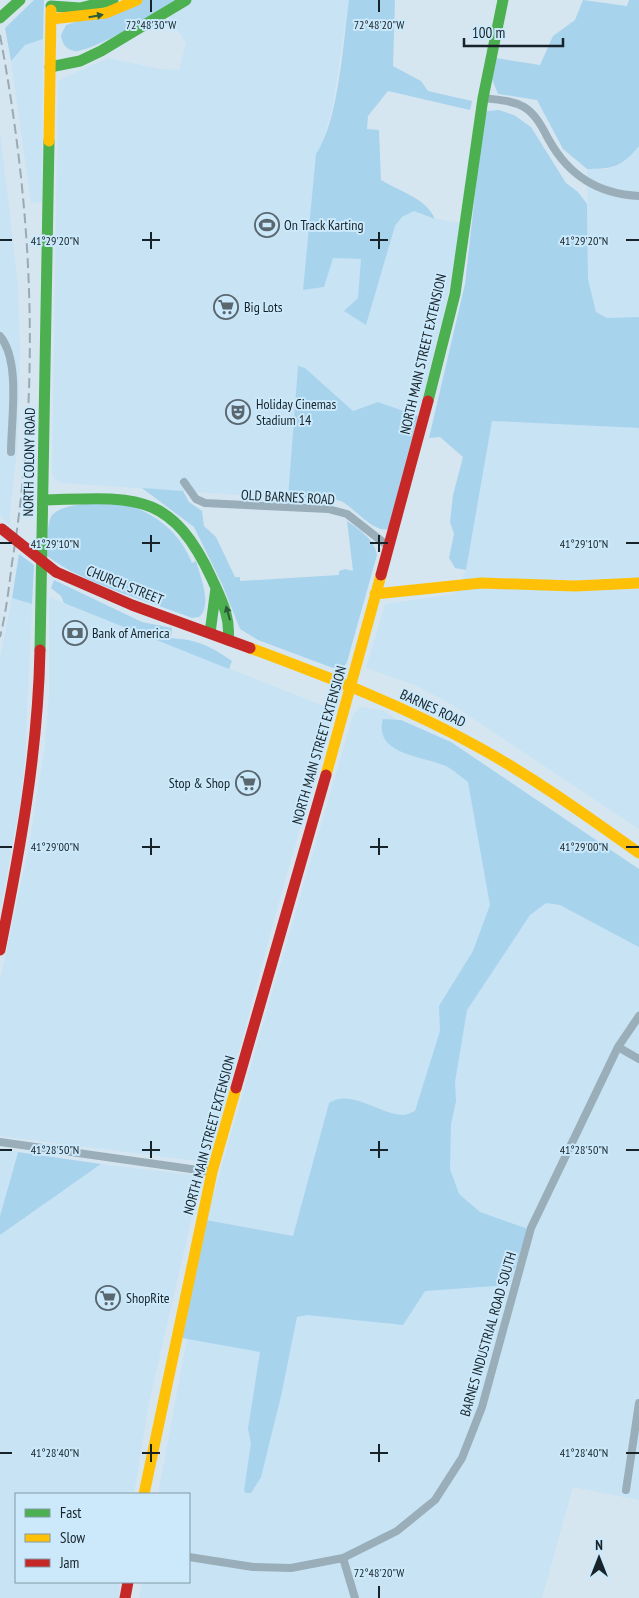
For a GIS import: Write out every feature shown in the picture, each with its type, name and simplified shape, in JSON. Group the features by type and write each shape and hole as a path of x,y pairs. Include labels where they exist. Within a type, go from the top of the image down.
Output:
{"main road":[{"path":"1,13 5,0"},
{"path":"1,13 20,0"},
{"path":"52,3 80,8 113,0"},
{"path":"51,19 94,17 120,9 137,0"},
{"path":"50,67 80,62 101,52 186,0"},
{"name":"NORTH MAIN STREET EXTENSION","path":"144,1493 212,1172 351,689 388,546 416,450 455,294 483,98 503,0"},
{"name":"NORTH COLONY ROAD","path":"0,950 35,761 39,708 52,3"},
{"path":"43,500 125,499 158,509 182,527 195,542 210,570 216,588 230,617 231,629 228,640"},
{"name":"CHURCH STREET","path":"1,528 56,572 91,589 194,628"},
{"path":"375,594 471,584 575,586 639,583"},
{"path":"210,633 216,588"},
{"name":"BARNES ROAD","path":"194,628 425,719 476,746 592,819 639,852"},
{"path":"125,1598 128,1583"}],"street":[{"path":"483,98 510,102 525,107 538,121 554,149 571,171 591,185 639,196"},
{"path":"0,336 7,346 11,358 11,452"},
{"name":"OLD BARNES ROAD","path":"184,482 196,499 205,503 328,509 347,514 388,546"},
{"name":"BARNES INDUSTRIAL ROAD SOUTH","path":"190,1557 253,1567 291,1568 343,1558 397,1531 435,1500 462,1458 482,1407 531,1228 618,1047 639,1016"},
{"path":"618,1047 639,1059"},
{"path":"0,1142 212,1172"},
{"path":"626,1490 635,1466 639,1403"},
{"path":"343,1558 355,1598"}],"shaded area":[{"path":"34,0 44,0 43,39 25,45 11,61 5,28"},
{"path":"142,0 178,0 94,46 74,51 68,49 63,43 61,35 66,25"},
{"path":"193,0 349,0 333,105 322,145 316,155 303,290 324,287 332,258 361,259 358,298 366,325 395,226 402,217 414,211 435,219 461,223 446,305 418,416 378,402 353,411 305,368 298,366 288,498 62,483 54,479 52,473 58,82 108,58 161,69 179,70 186,43 169,17"},
{"path":"349,0 395,0 393,66 421,81 428,91 472,101 470,110 388,91 368,116 367,129 379,130 381,180 419,200 435,219 414,211 402,217 395,226 366,325 344,311 358,298 361,259 333,258 324,287 303,290 316,154 324,139 335,101"},
{"path":"583,0 627,6 629,0 639,0 639,146 622,163 604,168 587,169 563,149 537,100 498,94 492,79 496,58 540,65 553,36 575,20"},
{"path":"43,39 42,202 31,203 11,61 25,45"},
{"path":"499,110 514,115 531,127 566,183 578,192 587,204 588,279 596,312 607,318 639,317 639,428 492,421 466,570 455,568 449,558 454,534 450,522 453,495 463,457 440,437 429,438 465,284 483,123 487,111"},
{"path":"0,131 18,285 20,347 18,439 9,525 0,515"},
{"path":"639,146 639,317 607,318 596,312 588,279 587,169 609,169 626,161"},
{"path":"298,366 305,368 353,411 378,402 418,416 388,529 377,528 338,500 288,498"},
{"path":"492,421 639,428 639,829 451,704 415,685 366,668 385,604 454,594 466,570"},
{"path":"142,488 183,491 189,502 202,511 204,526 216,537 235,577 240,577 240,581 339,575 339,571 345,569 353,571 347,521 361,531 373,544 377,555 344,667 333,668 258,640 240,629 222,584 194,527"},
{"path":"120,502 154,517 180,541 192,563 196,561 205,598 203,612 199,617 192,618 117,591 79,575 47,556 48,526 51,517 56,512 63,508 82,504"},
{"path":"19,554 34,565 32,604 12,598"},
{"path":"54,580 142,622 172,628 171,638 197,642 217,651 232,661 229,669 64,603 61,596 51,588"},
{"path":"49,597 334,710 279,902 212,1151 205,1162 0,1136 0,980 28,851 45,744 49,693"},
{"path":"12,598 32,604 25,758 21,798 0,910 0,658"},
{"path":"360,707 382,710 563,824 639,876 639,1500 573,1487 542,1598 139,1598 142,1583 190,1583 190,1493 158,1493 196,1290 394,1325 433,1130 329,1103 293,1236 206,1220 353,715"},
{"path":"383,719 401,720 451,742 639,869 639,947 560,905 546,903 530,915 467,1010 455,1082 456,1101 451,1124 450,1169 459,1194 480,1212 528,1229 509,1285 425,1291 403,1325 307,1315 297,1317 281,1396 261,1477 251,1493 246,1493 244,1491 251,1443 248,1429 260,1352 182,1338 206,1220 293,1236 329,1103 338,1099 347,1099 366,1103 395,1114 405,1115 415,1111 440,1031 439,1006 473,951 490,905 468,782 446,766 413,756 392,747 385,740 382,731"},
{"path":"0,1148 20,1152 16,1155 0,1216"},
{"path":"18,1152 101,1164 0,1235 0,1216"},
{"path":"101,1164 191,1175 198,1181 199,1186 149,1403 134,1493 15,1493 15,1583 120,1583 119,1598 0,1598 0,1235"}],"railway":[{"path":"0,35 20,167 26,233 30,364 21,496 0,637"}],"traffic: fast":[{"path":"0,18 20,0"},
{"path":"51,6 80,8 113,0"},
{"path":"50,67 80,61 101,51 186,0"},
{"path":"428,401 455,294 483,98 503,0"},
{"path":"40,650 49,141"},
{"path":"43,500 125,500 145,505 164,513 180,528 196,549 212,579 227,616 228,640"},
{"path":"210,633 216,588"}],"traffic: slow":[{"path":"51,19 106,13 137,0"},
{"path":"49,141 51,10"},
{"path":"326,775 381,575"},
{"path":"375,594 481,583 575,586 639,583"},
{"path":"250,648 367,694 452,733 541,785 639,853"},
{"path":"144,1493 212,1172 236,1088"}],"traffic: jam":[{"path":"381,575 428,401"},
{"path":"2,529 56,572"},
{"path":"56,572 132,605 250,648"},
{"path":"0,950 27,801 36,726 40,650"},
{"path":"236,1088 326,775"},
{"path":"125,1598 128,1583"}],"place":[{"name":"On Track Karting","path":"267,225"},
{"name":"Big Lots","path":"226,307"},
{"name":"Holiday Cinemas Stadium 14","path":"238,412"},
{"name":"Bank of America","path":"75,633"},
{"name":"Stop & Shop","path":"248,783"},
{"name":"ShopRite","path":"108,1298"}]}
